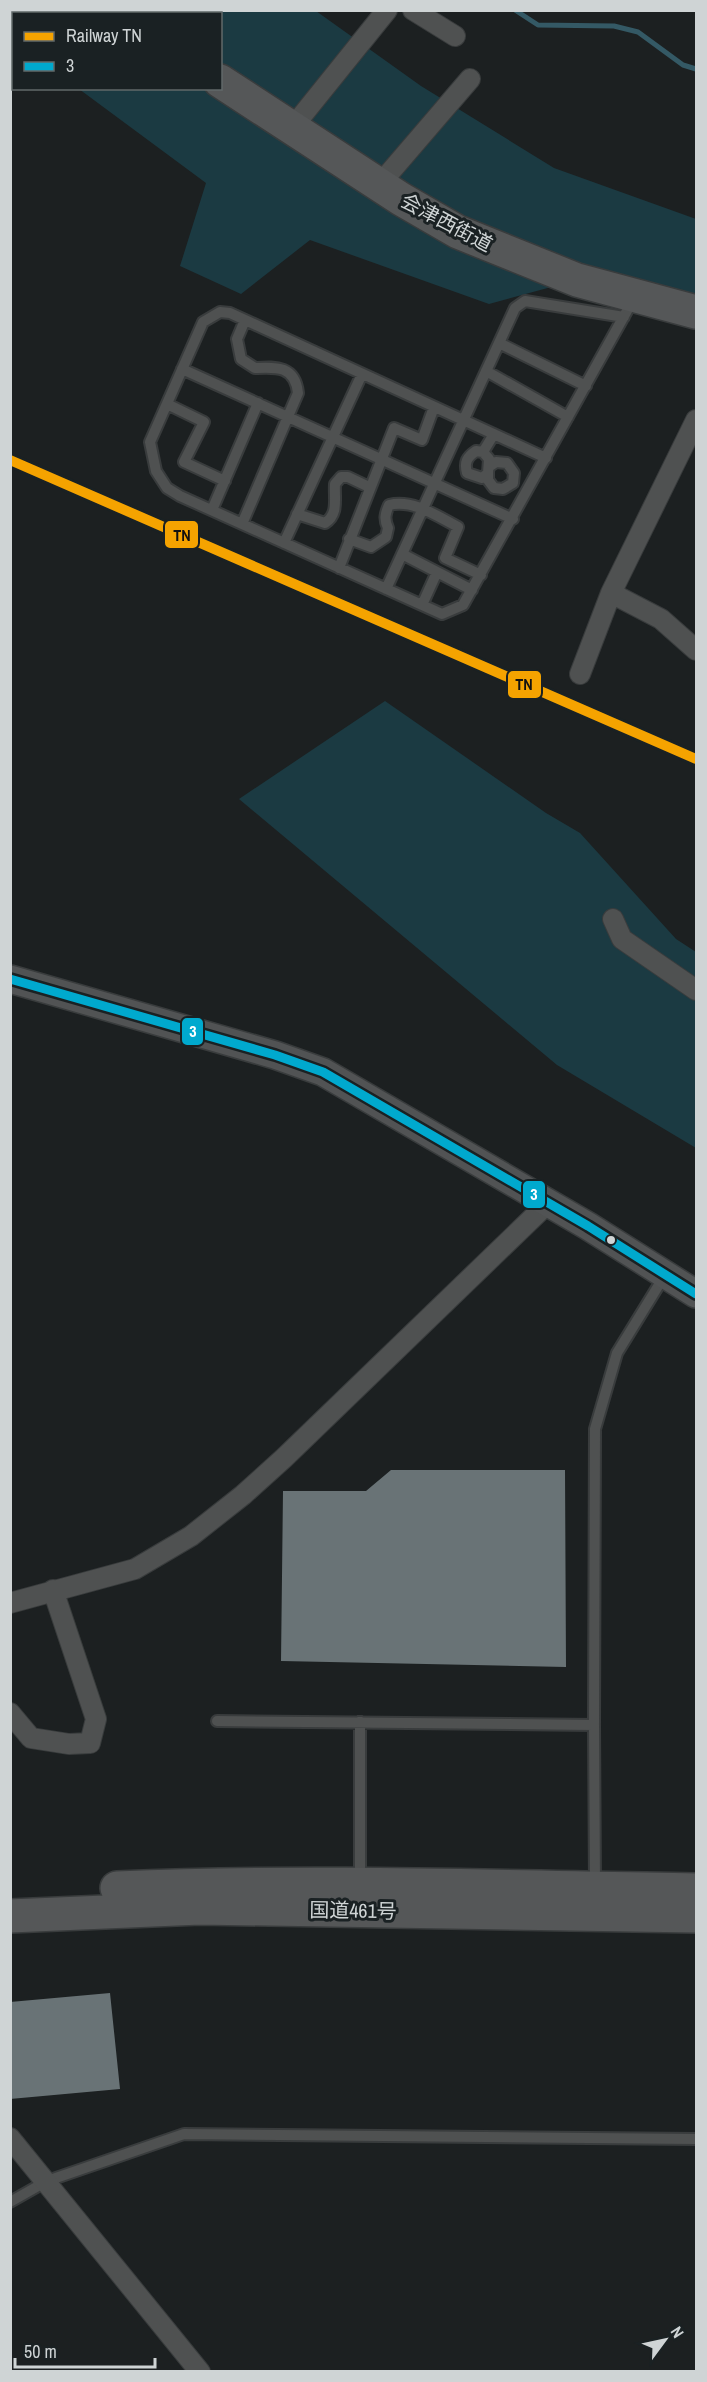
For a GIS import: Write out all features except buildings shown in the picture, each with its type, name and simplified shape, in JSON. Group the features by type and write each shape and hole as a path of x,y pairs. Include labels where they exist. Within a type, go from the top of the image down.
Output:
{"highway":[{"name":"会津西街道","path":"222,82 379,185 458,232 516,258 577,280 629,307 696,312"},
{"name":"国道461号","path":"10,1893 196,1884 360,1884 696,1890"},
{"name":"国道461号","path":"10,1916 200,1908 696,1916"}],"street":[{"path":"292,128 387,10"},
{"path":"413,10 455,36"},
{"path":"379,185 470,78"},
{"path":"580,674 611,593 696,420"},
{"path":"611,593 661,619 696,650"},
{"path":"613,919 622,939 696,990"},
{"path":"10,979 275,1055 323,1072 548,1203 696,1294"},
{"path":"10,1604 53,1590 135,1569 191,1536 243,1495 428,1322 548,1203"},
{"path":"10,1713 31,1738 69,1744 90,1743 96,1719 53,1590"},
{"path":"10,2138 200,2372"}],"lane":[{"path":"386,589 464,420 514,308 525,301 629,307 513,519 472,590 463,604 442,614 422,605 386,589 339,568 242,524 166,488 156,471 150,442 203,322 220,312 245,320 464,420 546,458"},
{"path":"242,524 298,393 297,384 282,368 273,365 255,368 241,359 237,339 245,320"},
{"path":"498,343 586,386"},
{"path":"182,369 513,519"},
{"path":"486,371 568,417"},
{"path":"284,543 363,374"},
{"path":"212,510 258,403"},
{"path":"166,404 204,422 184,462 225,481"},
{"path":"339,568 394,428 422,440 434,407"},
{"path":"483,453 494,434"},
{"path":"483,453 476,451 469,456 465,467 467,473 482,478 489,469 503,461 511,467 514,473 513,483 503,489 490,484 489,469 489,459 483,453"},
{"path":"297,514 325,523 332,519 335,511 335,484 341,477 348,477 369,487"},
{"path":"487,507 496,488"},
{"path":"349,539 371,547 381,542 387,533 385,520 389,505 401,502 423,509 458,527 445,558 480,575"},
{"path":"402,554 472,590"},
{"path":"422,605 437,572"},
{"path":"595,1888 595,1429 617,1353 665,1275"},
{"path":"217,1721 594,1725"},
{"path":"360,1722 360,1884"},
{"path":"10,2202 47,2181 184,2134 696,2139"}],"shaded area":[{"path":"10,11 316,11 421,86 554,168 696,219 696,312 577,280 489,304 310,240 241,294 180,266 206,183 80,90 222,90 222,12 12,12 11,38"},
{"path":"385,701 546,813 580,833 676,939 696,952 696,1148 557,1065 239,799"}],"waterway":[{"path":"515,10 538,25 614,26 638,32 683,65 696,69"}],"rail line":[{"name":"TN","path":"10,460 696,759"}],"transit line":[{"name":"3","path":"10,979 275,1055 323,1072 588,1226 696,1294"}]}
